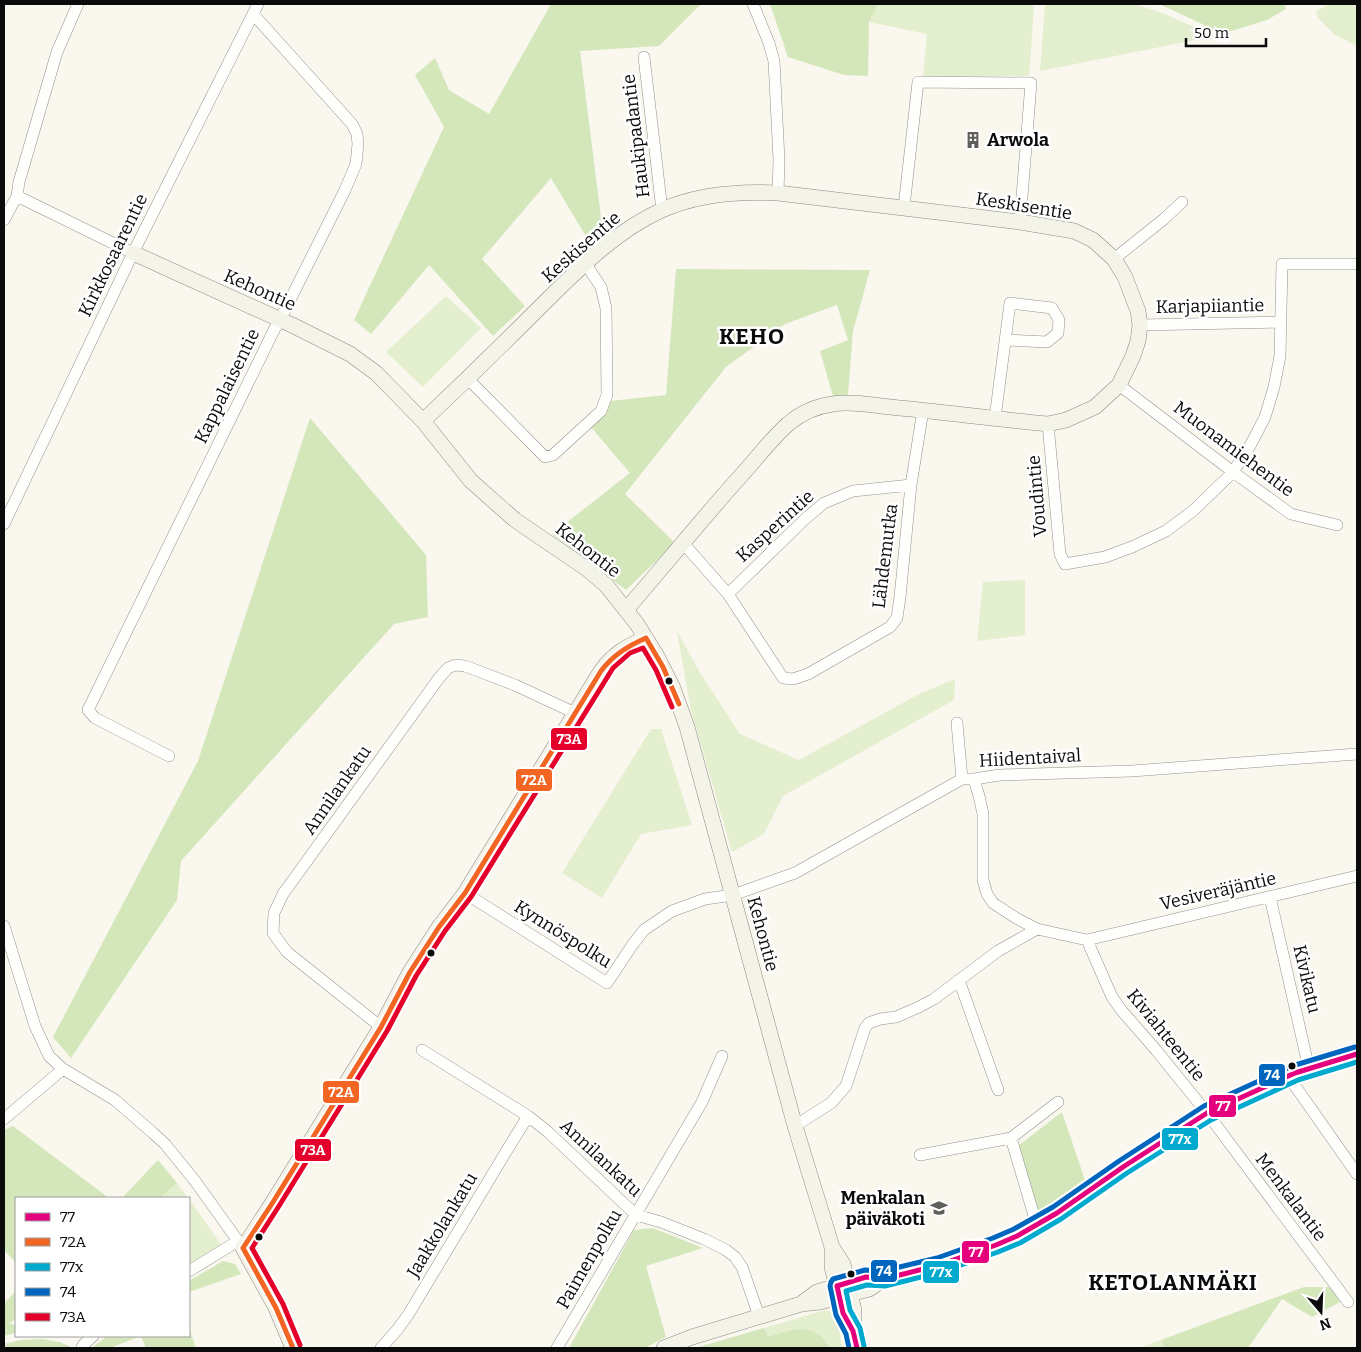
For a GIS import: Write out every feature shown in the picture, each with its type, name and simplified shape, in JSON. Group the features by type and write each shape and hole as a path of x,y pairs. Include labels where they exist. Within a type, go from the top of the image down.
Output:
{"street":[{"path":"4,220 17,196 19,182 57,52 78,4"},
{"path":"753,4 769,42 774,61 779,151 778,193"},
{"name":"Kirkkosaarentie","path":"4,524 132,253 256,9"},
{"name":"Kappalaisentie","path":"168,756 95,718 88,710 270,336 280,320 345,190 356,164 358,144 352,124 256,9"},
{"name":"Haukipadantie","path":"644,57 662,210"},
{"path":"904,208 918,82 1031,84 1020,222"},
{"name":"Keskisentie","path":"423,421 585,263 636,224 662,210 683,203 727,194 752,192 778,193 1020,222 1074,231 1093,240 1114,259 1134,297 1140,325 1138,341 1119,385 1094,406 1066,420 1048,424 923,410 835,403 820,406 799,416 788,424 768,445 626,610"},
{"name":"Kehontie","path":"17,196 132,253 350,354 376,373 423,421 471,481 515,520 587,569 606,585 626,610 646,638 663,667 687,727 795,1126 832,1247 843,1264 844,1290 854,1310 853,1331 857,1348"},
{"path":"1114,259 1182,202"},
{"path":"468,379 545,457 553,456 601,411 607,395 606,308 601,287 585,263"},
{"path":"1233,472 1252,444 1265,417 1274,387 1280,356 1282,264 1357,264"},
{"path":"995,418 1010,303 1052,308 1059,320 1058,333 1047,342 1006,340"},
{"name":"Karjapiiantie","path":"1140,325 1281,322"},
{"name":"Muonamiehentie","path":"1119,385 1233,472 1292,514 1337,525"},
{"name":"Lähdemutka","path":"683,543 728,594 783,678 792,679 808,674 890,627 897,618 911,486 923,410"},
{"name":"Voudintie","path":"1048,424 1060,554 1065,564 1105,556 1132,547 1166,531 1194,510 1233,472"},
{"name":"Kasperintie","path":"728,594 804,519 824,503 853,491 911,486"},
{"path":"190,1270 241,1244 273,1202 381,1027 410,972 439,927 465,893 607,663 626,647 646,638"},
{"name":"Annilankatu","path":"381,1027 287,952 274,933 274,913 284,894 448,668 455,665 465,666 575,713"},
{"path":"957,723 968,779 979,796 983,814 983,880 987,894 993,903 1037,929 1087,940"},
{"name":"Hiidentaival","path":"733,895 795,873 968,779 1000,775 1132,771 1357,754"},
{"name":"Vesiveräjäntie","path":"1087,940 1357,876"},
{"name":"Kynnöspolku","path":"465,893 608,983 644,930 661,917 684,906 706,899 733,895"},
{"name":"Kivikatu","path":"1270,897 1309,1069"},
{"path":"4,926 35,1026 49,1056 63,1069 115,1100 165,1144 241,1244 276,1308 293,1348"},
{"path":"795,1126 831,1103 846,1086 865,1028 869,1023 880,1019 896,1017 919,1008 998,951 1037,929"},
{"name":"Kiviahteentie","path":"1087,940 1112,996 1122,1011 1206,1113"},
{"path":"959,980 998,1090"},
{"name":"Annilankatu","path":"422,1050 528,1116 566,1148 636,1215 661,1222 704,1239 726,1250 735,1257 742,1267 759,1316"},
{"path":"664,1348 692,1337 801,1304 817,1292 844,1290 866,1277 884,1279 939,1266 1012,1238 1037,1226 1206,1113 1288,1076 1357,1054"},
{"name":"Paimenpolku","path":"557,1348 702,1102 722,1056"},
{"path":"4,1119 63,1069"},
{"path":"1288,1076 1357,1174"},
{"path":"920,1155 1011,1138 1058,1102"},
{"name":"Menkalantie","path":"1206,1113 1348,1302"},
{"name":"Jaakkolankatu","path":"381,1348 408,1315 528,1116"},
{"path":"1011,1138 1037,1226"},
{"path":"82,1348 92,1337"}],"green space":[{"path":"551,4 701,4 659,46 580,51 603,233 590,243 551,178 482,259 525,306 493,336 429,265 371,334 354,320 444,127 415,75 435,58 449,90 489,114"},
{"path":"770,4 878,4 869,22 868,76 844,75 788,57"},
{"path":"878,4 1032,4 1034,8 1029,76 923,77 927,34 869,22"},
{"path":"1045,4 1135,4 1162,13 1215,36 1040,71"},
{"path":"1159,4 1284,4 1286,9 1267,20 1225,33"},
{"path":"1330,4 1357,4 1357,46 1335,35 1318,18 1316,11"},
{"path":"676,269 870,270 853,331 849,403 835,403 820,351 848,340 837,305 785,324 726,367 625,494 675,543 626,590 552,534 630,473 590,426 610,401 666,395"},
{"path":"446,296 481,328 423,387 386,352"},
{"path":"310,418 426,555 428,617 394,624 181,861 177,900 71,1058 53,1037 198,761"},
{"path":"1025,580 1025,635 977,641 983,582"},
{"path":"677,631 699,671 740,734 799,760 919,694 955,679 954,700 783,796 764,834 732,852 691,711"},
{"path":"651,729 661,729 692,825 641,834 602,898 562,873"},
{"path":"1062,1112 1086,1183 1039,1215 1018,1146"},
{"path":"13,1126 108,1197 15,1197 15,1262 4,1250 4,1130"},
{"path":"158,1160 177,1183 161,1197 123,1197"},
{"path":"177,1183 187,1197 161,1197"},
{"path":"190,1200 222,1246 190,1265"},
{"path":"653,1228 703,1248 646,1266 666,1337 645,1348 569,1348 634,1230"},
{"path":"223,1261 235,1264 241,1274 190,1292 190,1280"},
{"path":"1304,1287 1331,1287 1340,1302 1312,1317 1282,1299 1248,1348 1164,1348 1161,1340"},
{"path":"15,1292 15,1319 9,1324 15,1325 15,1333 4,1336 4,1303"},
{"path":"826,1310 831,1312 837,1321 842,1348 830,1348 818,1334 810,1331 785,1332 768,1337 764,1328"},
{"path":"764,1328 768,1337 794,1330 810,1330 824,1339 830,1348 695,1348"},
{"path":"190,1331 196,1348 146,1348 141,1337 190,1337"},
{"path":"106,1337 138,1337 110,1348 92,1348"},
{"path":"42,1339 60,1342 73,1348 4,1348 4,1344 21,1340"},
{"path":"1161,1340 1164,1348 1139,1348"}],"transit line":[{"name":"72A","path":"646,638 663,667 679,704"},
{"name":"72A","path":"243,1248 381,1027 410,972 439,927 465,893 601,671 621,651 646,638"},
{"name":"73A","path":"300,1345 283,1304 252,1248 387,1031 416,976 445,931 471,897 613,668 630,653 643,648 656,670 672,707"},
{"name":"74","path":"849,1348 846,1334 836,1315 830,1286 833,1279 865,1270 883,1271 937,1258 1014,1229 1053,1207 1119,1161 1204,1106 1292,1066 1355,1047"},
{"name":"77","path":"837,1286 866,1277 884,1279 939,1265 1017,1236 1057,1213 1123,1167 1207,1113 1295,1073 1357,1054"},
{"name":"77x","path":"864,1346 860,1328 850,1310 846,1291 867,1285 885,1286 941,1272 1020,1243 1061,1219 1127,1173 1211,1120 1298,1080 1357,1062"},
{"name":"72A","path":"243,1248 276,1308 293,1348"},
{"name":"77","path":"837,1286 843,1313 853,1331 857,1348"}],"place":[{"name":"Arwola","path":"973,140"},
{"name":"Menkalan päiväkoti","path":"939,1208"}],"district":[{"name":"KEHO","path":"752,336"},
{"name":"KETOLANMÄKI","path":"1173,1282"}]}
